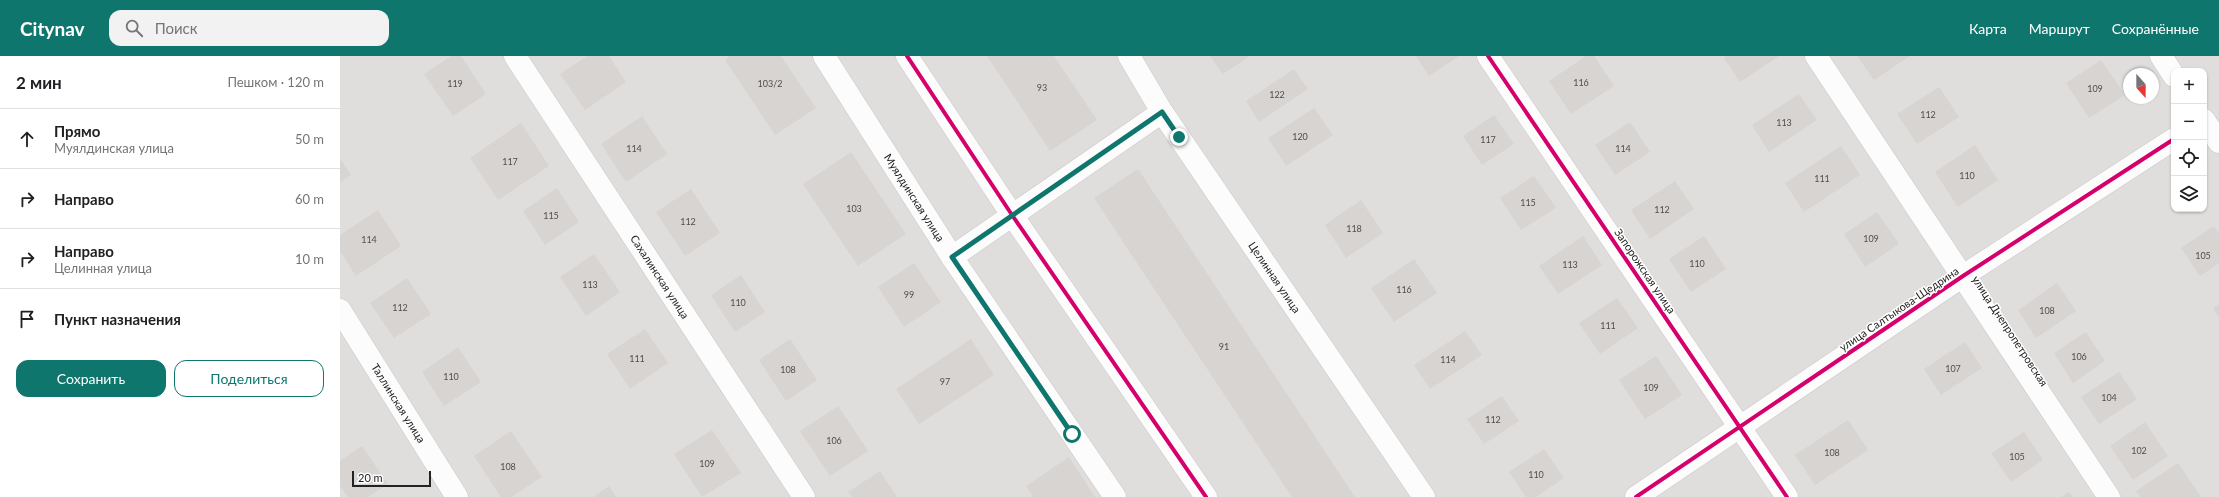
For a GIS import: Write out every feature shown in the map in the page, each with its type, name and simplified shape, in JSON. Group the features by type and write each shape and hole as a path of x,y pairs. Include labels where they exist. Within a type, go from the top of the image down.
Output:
{"street":[{"name":"Сахалинская улица","path":"515,56 804,497"},
{"name":"Муялдинская улица","path":"824,56 952,257 1115,497"},
{"path":"908,56 1012,215 1206,497"},
{"name":"Целинная улица","path":"1128,56 1162,112 1424,497"},
{"name":"Запорожская улица","path":"1488,56 1787,497"},
{"name":"улица Днепропетровская","path":"1816,56 2109,497"},
{"path":"2161,56 2171,71"},
{"path":"2207,118 2219,109"},
{"path":"952,257 1162,112"},
{"path":"2207,124 2219,142"},
{"name":"улица Салтыкова-Щедрина","path":"1636,497 1963,276 2172,140"},
{"name":"Таллинская улица","path":"340,310 457,497"}],"shaded area":[{"path":"340,56 2219,56 2219,497 340,497"}],"building":[{"path":"451,56 461,56 486,94 453,116 424,74"},
{"path":"587,56 609,56 626,82 585,110 560,74"},
{"path":"730,56 781,56 816,108 775,135 725,60"},
{"path":"987,56 1054,56 1097,120 1050,151"},
{"path":"1210,56 1250,56 1223,74"},
{"path":"1416,56 1459,56 1429,76"},
{"path":"1586,56 1594,56 1614,86 1571,114 1549,81"},
{"path":"1726,56 1779,56 1740,82 1724,58"},
{"path":"1857,56 1910,56 1874,80"},
{"path":"2101,60 2123,92 2123,96 2089,118 2066,83"},
{"path":"1294,69 1308,89 1259,122 1246,101"},
{"path":"1939,87 1959,117 1917,144 1897,114"},
{"path":"1799,94 1817,120 1769,152 1752,125"},
{"path":"1314,108 1333,135 1286,166 1268,138"},
{"path":"1494,115 1514,144 1482,165 1463,136"},
{"path":"642,116 667,154 626,182 601,144"},
{"path":"1630,122 1650,152 1615,175 1595,145"},
{"path":"521,123 549,166 498,200 470,158"},
{"path":"1975,145 1998,180 1958,207 1935,172"},
{"path":"1841,146 1860,175 1804,212 1785,183"},
{"path":"851,152 906,234 858,266 803,184"},
{"path":"340,158 351,175 340,182"},
{"path":"1138,169 1355,497 1292,497 1094,198"},
{"path":"1534,176 1556,208 1521,230 1500,198"},
{"path":"1675,181 1694,209 1650,239 1631,210"},
{"path":"557,188 579,222 545,245 523,211"},
{"path":"691,189 720,233 685,256 656,212"},
{"path":"1361,200 1383,233 1346,258 1325,225"},
{"path":"378,210 401,246 356,276 340,251 340,235"},
{"path":"1877,212 1899,244 1865,267 1844,234"},
{"path":"2214,226 2219,234 2219,263 2200,276 2181,248"},
{"path":"1583,236 1602,265 1558,294 1539,266"},
{"path":"1704,236 1726,269 1691,292 1669,259"},
{"path":"594,254 620,292 586,316 560,277"},
{"path":"1414,259 1437,293 1394,322 1371,288"},
{"path":"914,263 941,302 904,327 878,287"},
{"path":"741,275 765,312 735,332 711,295"},
{"path":"407,278 431,314 394,338 370,303"},
{"path":"2057,283 2076,311 2036,338 2018,310"},
{"path":"1617,298 1638,328 1600,354 1579,323"},
{"path":"2219,304 2219,317 2213,308"},
{"path":"645,329 668,363 630,389 607,354"},
{"path":"1465,331 1482,355 1430,389 1414,365"},
{"path":"2086,332 2105,361 2073,383 2054,353"},
{"path":"790,339 817,380 786,401 759,360"},
{"path":"971,339 994,375 919,424 896,389"},
{"path":"1965,342 1982,368 1941,395 1924,369"},
{"path":"458,347 481,382 444,406 422,372"},
{"path":"1656,356 1682,395 1645,419 1619,380"},
{"path":"2119,372 2137,399 2099,424 2081,397"},
{"path":"1502,396 1519,421 1484,444 1467,419"},
{"path":"838,406 868,451 830,476 800,431"},
{"path":"1848,420 1868,450 1815,485 1795,455"},
{"path":"2145,422 2168,456 2133,480 2110,446"},
{"path":"712,430 741,473 702,497 674,454"},
{"path":"511,431 542,477 511,497 501,497 474,456"},
{"path":"2024,432 2043,460 2011,482 1991,453"},
{"path":"362,446 388,484 368,497 348,497 340,486 340,461"},
{"path":"1544,449 1564,478 1536,497 1526,497 1509,472"},
{"path":"1069,457 1095,497 1033,497 1026,486"},
{"path":"2178,463 2201,497 2140,497 2136,491"},
{"path":"880,471 897,497 852,497 848,492"},
{"path":"609,486 616,497 593,497"},
{"path":"2069,492 2073,497 2061,497"}],"cycle path":[{"path":"907,56 1012,215 1206,497"},
{"path":"1488,56 1787,497"},
{"path":"1636,497 1963,276 2172,140"}],"route":[{"path":"1072,434 952,257 1162,112 1179,137"}]}
